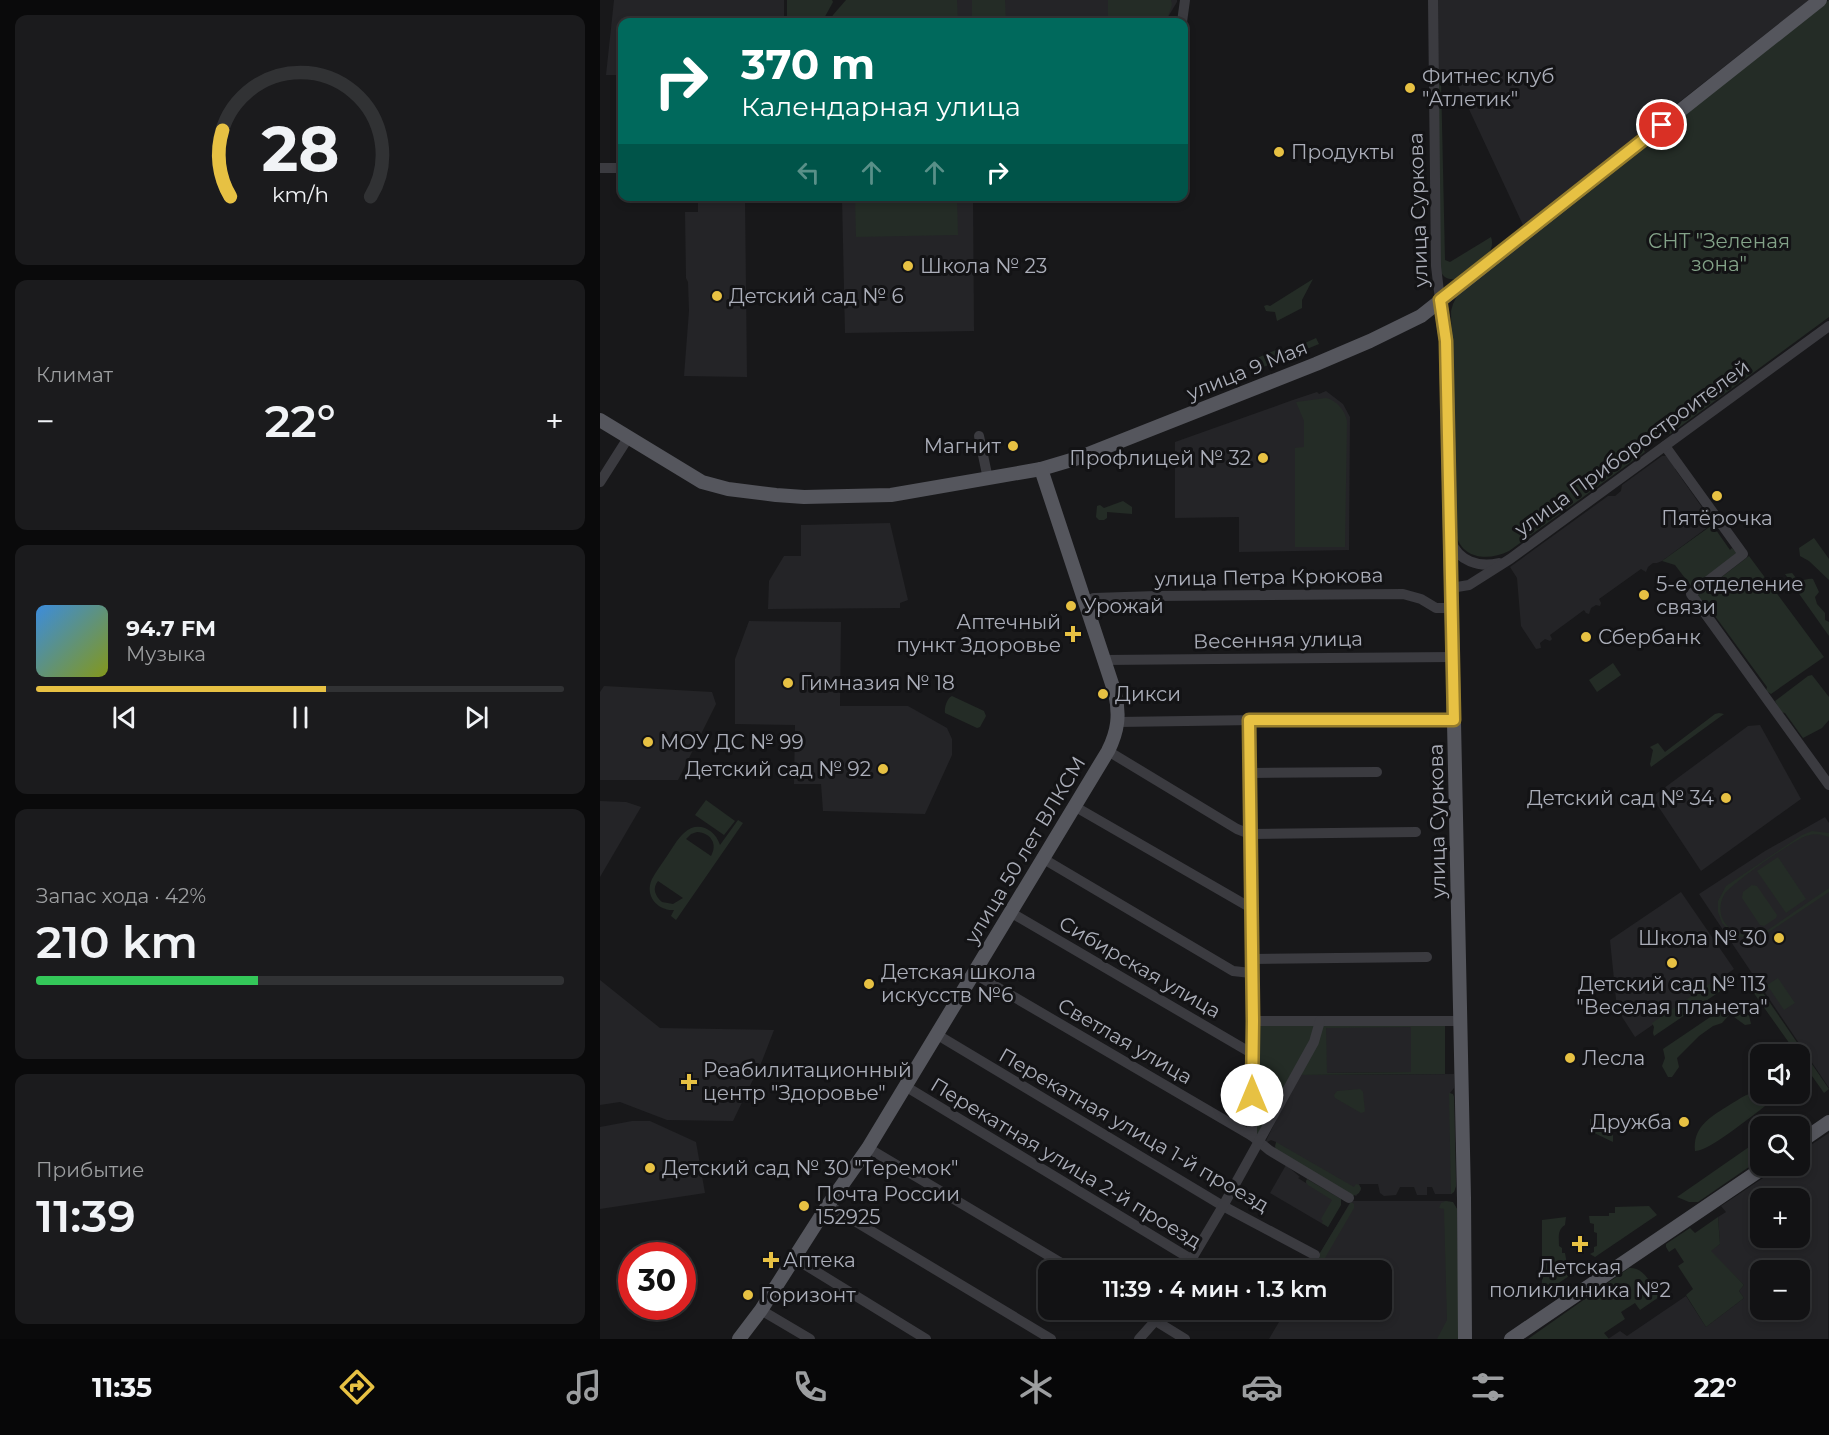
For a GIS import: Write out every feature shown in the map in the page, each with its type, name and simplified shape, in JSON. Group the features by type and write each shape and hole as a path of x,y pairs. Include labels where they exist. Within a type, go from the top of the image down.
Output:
{"main road":[{"name":"улица 9 Мая","path":"600,420 702,482 728,489 776,495 885,496 1041,469 1116,443 1349,350 1421,316 1820,0"},
{"name":"улица Суркова","path":"1440,300 1446,341 1467,1339"},
{"name":"улица 50 лет ВЛКСМ","path":"739,1339 761,1310 828,1205 868,1148 1108,751 1117,730 1118,704 1041,469"},
{"path":"1810,1135 1829,1122"},
{"path":"1511,1339 1751,1176"},
{"name":"улица 50 лет ВЛКСМ","path":"754,1339 754,1329 761,1310"},
{"path":"1516,1339 1526,1329"}],"street":[{"path":"1183,18 1185,0"},
{"name":"улица Суркова","path":"1433,0 1436,266 1440,300"},
{"path":"600,168 618,168"},
{"name":"улица Приборостроителей","path":"1451,588 1469,585 1510,559 1829,326"},
{"path":"979,436 988,479"},
{"path":"600,482 628,438"},
{"path":"1665,446 1743,554 1691,594 1829,784"},
{"path":"1450,536 1454,549 1462,558 1470,562 1495,564 1510,559"},
{"name":"улица Петра Крюкова","path":"1084,602 1094,598 1156,596 1403,594 1421,599 1436,608 1451,608"},
{"name":"Весенняя улица","path":"1104,660 1453,657"},
{"path":"1249,720 1255,1139"},
{"path":"1118,722 1454,720"},
{"path":"1108,751 1237,829 1250,834 1416,832"},
{"path":"1250,773 1377,771"},
{"path":"1074,806 1251,908"},
{"path":"1042,858 1233,971 1251,972"},
{"name":"Сибирская улица","path":"1010,912 1252,1054"},
{"path":"1252,959 1427,957"},
{"name":"Светлая улица","path":"973,973 1255,1139 1269,1150 1349,1198"},
{"path":"1253,1021 1460,1021"},
{"path":"1191,1259 1223,1206 1255,1139 1314,1042 1320,1021"},
{"name":"Перекатная улица 1-й проезд","path":"936,1034 1223,1206 1315,1255"},
{"name":"Перекатная улица 2-й проезд","path":"905,1086 1191,1259"},
{"path":"868,1148 1056,1260"},
{"path":"828,1205 1051,1339"},
{"path":"794,1258 926,1339"},
{"path":"761,1310 810,1339"},
{"path":"1139,1339 1156,1320 1185,1339"}],"shaded area":[{"path":"614,0 784,0 784,18 618,18 618,75 606,75"},
{"path":"954,0 1177,0 1167,18 956,18"},
{"path":"1437,0 1809,0 1523,225 1454,77 1437,78"},
{"name":"Детский сад № 6","path":"698,201 745,201 747,377 684,376 689,311 685,212 698,212"},
{"name":"Школа № 23","path":"842,201 973,201 974,331 845,333"},
{"name":"Профлицей № 32","path":"1326,391 1343,404 1350,417 1349,550 1239,552 1239,517 1175,518 1175,442 1290,401"},
{"path":"1662,456 1666,456 1675,466 1706,513 1710,513 1709,519 1712,524 1662,561 1653,563 1646,572 1641,569 1599,599 1600,606 1596,605 1591,608 1589,614 1584,610 1550,635 1552,639 1550,641 1545,639 1540,643 1541,648 1536,649 1521,626 1517,578 1510,567 1608,496 1615,496 1621,491 1622,485"},
{"path":"890,523 908,600 900,603 900,608 768,609 769,581 784,556 801,556 801,525"},
{"path":"749,621 841,622 840,706 908,706 947,728 952,739 952,755 925,814 823,811 821,784 794,784 795,725 735,724 735,659"},
{"name":"МОУ ДС № 99","path":"604,686 712,692 716,704 678,780 600,780 600,692"},
{"name":"Детский сад № 34","path":"1760,725 1801,799 1701,871 1652,797 1748,726"},
{"path":"600,801 626,802 641,807 600,877"},
{"name":"Школа № 30","path":"1825,817 1829,823 1829,1088 1810,1060 1810,1044 1800,1044 1699,894 1765,851"},
{"name":"Детский сад № 113 \"Веселая планета\"","path":"1681,892 1734,969 1635,1037 1617,1009 1610,940"},
{"name":"Реабилитационный центр \"Здоровье\"","path":"600,980 660,1028 774,1030 733,1121 667,1120 620,1102 600,1105"},
{"path":"1326,1027 1411,1027 1412,1072 1326,1073"},
{"path":"1454,1074 1454,1088 1450,1093 1454,1097 1456,1186 1452,1194 1435,1194 1432,1187 1427,1187 1427,1195 1417,1195 1414,1187 1400,1187 1396,1195 1384,1196 1380,1193 1378,1184 1359,1184 1361,1190 1356,1196 1275,1147 1276,1142 1271,1140 1265,1143 1298,1075"},
{"name":"Детский сад № 30 \"Теремок\"","path":"632,1121 650,1121 696,1142 705,1193 600,1209 600,1127"},
{"path":"1829,1133 1828,1339 1608,1339 1620,1331 1627,1336 1686,1296 1706,1327 1744,1298 1739,1291 1744,1285 1710,1251 1720,1244 1718,1217 1726,1212 1721,1206 1766,1176 1810,1176 1810,1145"},
{"path":"1286,1165 1300,1177 1298,1178 1306,1183 1306,1180 1341,1202 1328,1227 1270,1193"},
{"path":"1351,1201 1446,1201 1454,1204 1457,1209 1459,1339 1269,1339 1280,1320 1392,1320 1392,1260 1316,1260"}],"green space":[{"path":"787,0 832,0 833,2 824,18 787,18"},
{"path":"846,0 957,0 958,18 831,18"},
{"path":"972,0 1005,0 1006,18 972,18"},
{"path":"1108,0 1171,0 1172,5 1167,18 1108,18"},
{"name":"СНТ \"Зеленая зона\"","path":"1829,0 1829,317 1670,434 1667,431 1643,449 1645,452 1509,551 1485,557 1470,553 1459,543 1456,534 1451,311 1458,294"},
{"path":"1437,78 1441,78 1445,260 1450,262 1491,237 1492,244 1481,261 1455,279 1446,277 1439,269"},
{"path":"855,201 957,201 958,235 856,237"},
{"path":"1313,279 1302,300 1302,308 1277,321 1275,312 1266,311 1264,306 1270,306"},
{"path":"1316,338 1319,344 1261,368 1257,358 1278,349 1281,354"},
{"path":"1326,398 1340,406 1347,421 1345,547 1295,547 1295,448 1304,447 1304,421 1296,402"},
{"path":"1123,501 1132,507 1132,514 1107,512 1107,518 1104,520 1096,517 1097,506 1104,508"},
{"path":"1715,523 1718,528 1716,530 1730,550 1732,548 1737,553 1694,587 1691,586 1675,565 1662,561"},
{"path":"1814,538 1829,559 1829,580 1809,561 1800,556 1799,548"},
{"path":"1749,556 1824,657 1771,694 1766,691 1767,687 1698,595"},
{"path":"1792,573 1799,580 1813,579 1819,592 1815,597 1817,604 1825,613 1825,620 1829,622 1829,636 1785,574"},
{"path":"1613,663 1621,675 1597,692 1589,680"},
{"path":"1812,675 1829,697 1829,720 1822,728 1803,738 1785,713 1781,712 1775,701"},
{"path":"952,696 984,711 986,716 980,727 977,728 945,713 946,703"},
{"path":"1719,713 1724,714 1651,767 1653,750 1650,747 1658,743 1665,752"},
{"path":"706,800 735,821 724,835 695,815"},
{"path":"738,820 743,823 676,920 671,916 674,910 663,908 651,897 650,885 654,876 681,835 689,829 705,828 718,839 720,845","holes":["697,832 706,834 712,840 714,847 711,856 686,839","658,881 683,898 673,904 662,902 655,892"]},
{"path":"1812,831 1829,833 1829,837 1818,834 1806,836 1762,863 1728,890 1721,905 1721,914 1724,922 1737,933 1755,935 1765,932 1829,888 1829,892 1766,934 1750,939 1734,935 1722,923 1718,912 1718,901 1726,886 1802,835"},
{"path":"1778,857 1806,899 1786,913 1757,871"},
{"path":"1752,885 1757,886 1777,915 1764,926 1760,925 1742,898 1743,892"},
{"path":"1724,974 1726,977 1720,983 1722,990 1654,1036 1652,1023"},
{"path":"1778,978 1795,1003 1784,1010 1767,985"},
{"path":"1759,987 1798,1044 1790,1044 1753,992"},
{"path":"1741,1002 1749,1015 1751,1024 1745,1025 1730,1014 1722,1023 1713,1026 1699,1036 1677,1058 1679,1067 1672,1077 1668,1077 1662,1066 1665,1058 1663,1049 1731,1003 1733,1005"},
{"path":"1445,1022 1445,1074 1298,1075 1326,1023","holes":["1411,1027 1411,1072 1327,1073 1326,1028"]},
{"path":"1255,1023 1314,1026 1315,1031 1258,1137 1255,1134"},
{"path":"1810,1061 1829,1089 1824,1093 1810,1073"},
{"path":"1360,1089 1363,1092 1365,1111 1361,1113 1335,1098 1334,1095 1337,1091"},
{"path":"1750,1090 1750,1104 1768,1104 1722,1138 1702,1150 1695,1151 1696,1137 1702,1126 1723,1109 1749,1094"},
{"path":"1449,1093 1454,1097 1456,1186 1451,1194"},
{"path":"1590,1119 1613,1119 1613,1142 1590,1131"},
{"path":"1276,1142 1354,1187 1356,1184 1359,1185 1361,1188 1359,1193 1353,1196 1275,1149"},
{"path":"1750,1148 1750,1166 1698,1202 1689,1202 1677,1197"},
{"path":"1307,1179 1341,1199 1341,1205 1328,1227 1322,1223 1321,1219 1332,1200 1308,1185"},
{"path":"1351,1202 1354,1208 1324,1260 1316,1260"},
{"path":"1453,1202 1457,1209 1459,1339 1437,1339 1447,1320 1444,1209 1439,1208 1441,1203"},
{"path":"1649,1206 1657,1215 1595,1257 1590,1254 1597,1246 1597,1233 1594,1232 1594,1224 1590,1223 1589,1216 1609,1216 1609,1213 1615,1213 1615,1207"},
{"path":"1566,1217 1565,1225 1560,1232 1559,1246 1562,1248 1562,1253 1565,1253 1569,1276 1544,1293 1542,1291 1542,1220"},
{"path":"1718,1217 1720,1244 1711,1251 1744,1285 1739,1291 1744,1298 1706,1327 1686,1295 1693,1289 1678,1266 1684,1262 1675,1248 1669,1252 1666,1244 1690,1228 1695,1233"},
{"path":"1629,1268 1639,1270 1659,1297 1640,1310 1635,1303 1621,1312 1625,1319 1604,1333 1609,1339 1528,1339"}],"place":[{"name":"Фитнес клуб \"Атлетик\"","path":"1410,88"},
{"name":"Продукты","path":"1279,152"},
{"name":"Школа № 23","path":"908,266"},
{"name":"Детский сад № 6","path":"717,296"},
{"name":"Магнит","path":"1013,446"},
{"name":"Профлицей № 32","path":"1263,458"},
{"name":"Пятёрочка","path":"1717,496"},
{"name":"5-е отделение связи","path":"1644,595"},
{"name":"Урожай","path":"1071,606"},
{"name":"Аптечный пункт Здоровье","path":"1073,634"},
{"name":"Сбербанк","path":"1586,637"},
{"name":"Гимназия № 18","path":"788,683"},
{"name":"Дикси","path":"1103,694"},
{"name":"МОУ ДС № 99","path":"648,742"},
{"name":"Детский сад № 92","path":"883,769"},
{"name":"Детский сад № 34","path":"1726,798"},
{"name":"Школа № 30","path":"1779,938"},
{"name":"Детский сад № 113 \"Веселая планета\"","path":"1672,963"},
{"name":"Детская школа искусств №6","path":"869,984"},
{"name":"Лесла","path":"1570,1058"},
{"name":"Реабилитационный центр \"Здоровье\"","path":"689,1082"},
{"name":"Дружба","path":"1684,1122"},
{"name":"Детский сад № 30 \"Теремок\"","path":"650,1168"},
{"name":"Почта России 152925","path":"804,1206"},
{"name":"Детская поликлиника №2","path":"1580,1244"},
{"name":"Аптека","path":"771,1260"},
{"name":"Горизонт","path":"748,1295"}],"route":[{"path":"1252,1095 1249,720 1389,718 1454,720 1446,341 1440,300 1662,125"}]}
